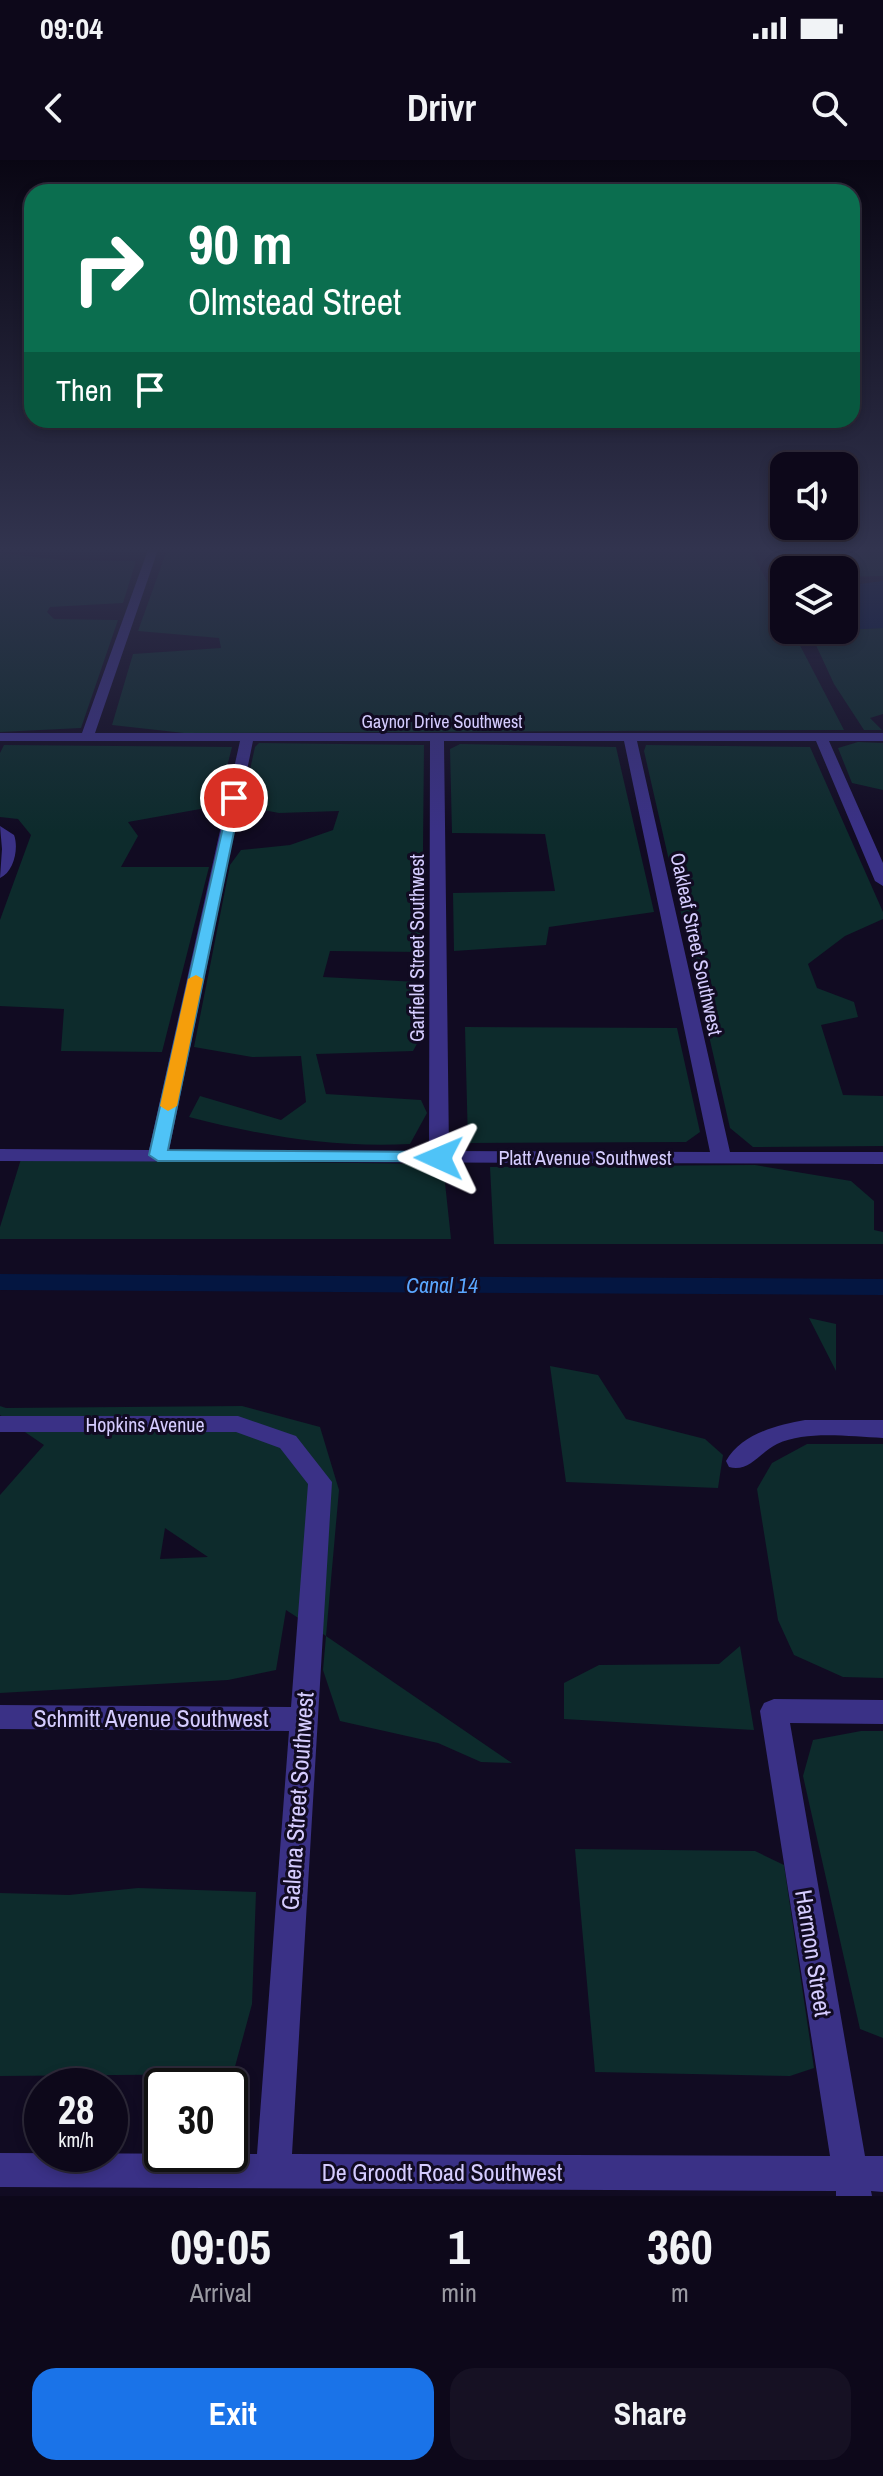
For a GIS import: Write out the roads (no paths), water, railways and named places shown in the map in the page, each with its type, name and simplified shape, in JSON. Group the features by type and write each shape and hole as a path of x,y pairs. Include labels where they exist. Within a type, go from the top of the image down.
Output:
{"street":[{"path":"87,737 120,642"},
{"name":"Gaynor Drive Southwest","path":"0,737 883,737"},
{"path":"821,738 883,881"},
{"path":"158,1155 247,739"},
{"name":"Garfield Street Southwest","path":"437,739 439,1158"},
{"name":"Oakleaf Street Southwest","path":"630,739 721,1157"},
{"path":"0,830 9,838 10,849 0,873"},
{"name":"Platt Avenue Southwest","path":"0,1155 883,1158"},
{"name":"Hopkins Avenue","path":"0,1424 238,1424 288,1442"},
{"path":"738,1461 752,1446 773,1434 797,1429 883,1429"},
{"name":"Galena Street Southwest","path":"273,2171 320,1482 288,1442"},
{"name":"Harmon Street","path":"862,2181 774,1711 883,1712"},
{"name":"Schmitt Avenue Southwest","path":"0,1717 302,1719"},
{"name":"De Groodt Road Southwest","path":"0,2170 273,2171 862,2181"}],"waterway":[{"name":"Canal 14","path":"0,1282 883,1287"}]}
